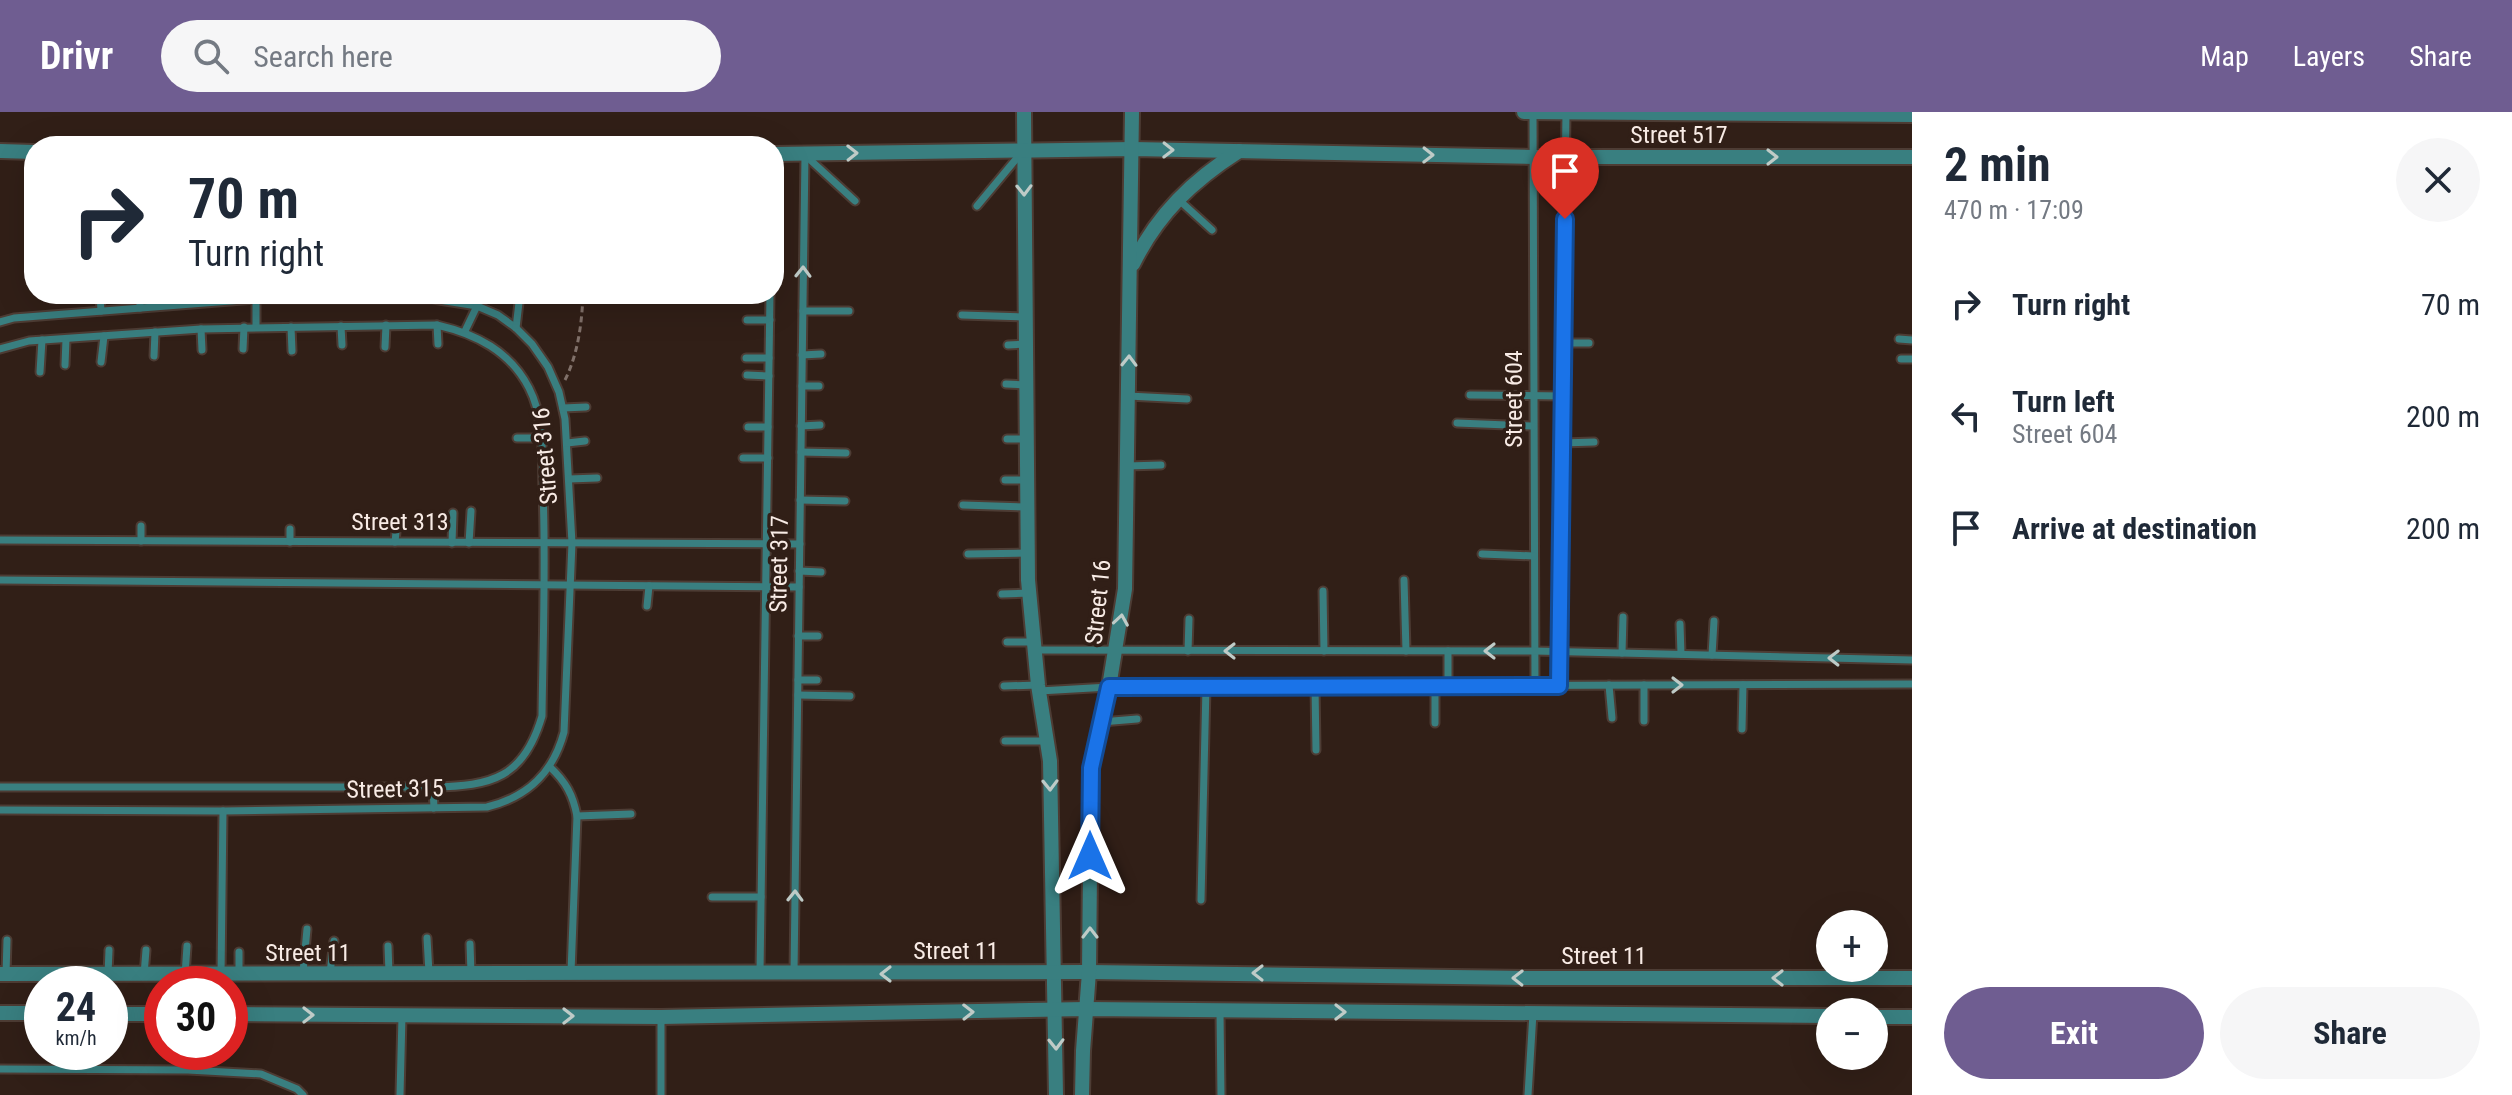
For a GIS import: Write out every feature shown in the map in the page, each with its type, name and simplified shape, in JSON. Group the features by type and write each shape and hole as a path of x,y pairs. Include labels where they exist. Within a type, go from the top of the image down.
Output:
{"street":[{"path":"1024,112 1029,593 1050,761 1056,1095"},
{"name":"Street 16","path":"1082,1095 1089,972 1091,768 1116,651 1125,589 1132,112"},
{"name":"Street 517","path":"1524,112 1912,115"},
{"name":"Street 517","path":"784,154 1133,149 1533,157 1912,157"},
{"path":"0,151 24,152"},
{"path":"1131,268 1159,220 1177,198 1206,173 1239,151"},
{"name":"Street 11","path":"248,975 1089,972 1526,978 1912,978"},
{"name":"Street 11","path":"3,974 24,974"},
{"name":"Street 11","path":"128,975 144,975"},
{"path":"248,1014 661,1017 1086,1009 1816,1016"},
{"path":"0,1013 24,1013"},
{"path":"1888,1017 1912,1017"}],"lane":[{"name":"Street 604","path":"1533,112 1535,686"},
{"name":"Street 604","path":"1559,686 1566,112"},
{"path":"977,206 1024,151"},
{"path":"805,154 855,201"},
{"name":"Street 317","path":"794,974 805,154"},
{"path":"1177,198 1212,230"},
{"path":"44,304 45,315"},
{"path":"101,304 101,311"},
{"name":"Street 316","path":"0,322 14,314 45,315 192,304"},
{"path":"256,304 256,327"},
{"name":"Street 316","path":"467,304 498,315 516,328 548,367 559,392 567,443 572,543"},
{"path":"516,328 519,304"},
{"name":"Street 317","path":"760,975 770,304"},
{"path":"465,331 477,306"},
{"path":"803,311 849,311"},
{"path":"962,315 1025,317"},
{"path":"747,320 770,320"},
{"path":"385,347 386,325"},
{"path":"437,325 438,344"},
{"name":"Street 316","path":"0,349 42,340 244,327 437,325 465,331 491,345 513,364 529,388 539,415 545,543"},
{"path":"341,326 342,345"},
{"path":"243,349 244,327"},
{"path":"291,327 292,351"},
{"path":"201,329 202,350"},
{"path":"154,356 155,332"},
{"path":"101,362 104,336"},
{"path":"65,365 66,339"},
{"path":"1899,339 1912,340"},
{"path":"40,372 42,340"},
{"path":"1563,343 1589,343"},
{"path":"1008,345 1026,344"},
{"path":"802,355 821,354"},
{"path":"746,358 769,358"},
{"path":"1901,359 1912,359"},
{"path":"747,375 769,376"},
{"path":"1006,384 1026,385"},
{"path":"802,386 819,386"},
{"path":"1470,395 1563,396"},
{"path":"1128,396 1187,399"},
{"path":"563,408 586,407"},
{"path":"1457,423 1533,426"},
{"path":"801,426 820,425"},
{"path":"748,427 768,427"},
{"path":"517,438 541,438"},
{"path":"1007,439 1026,439"},
{"path":"567,443 585,441"},
{"path":"1562,443 1594,442"},
{"path":"801,452 846,453"},
{"path":"743,458 768,458"},
{"path":"1127,466 1161,465"},
{"path":"569,479 597,478"},
{"path":"1005,480 1027,480"},
{"path":"800,500 845,501"},
{"path":"963,505 1027,507"},
{"path":"469,543 471,511"},
{"path":"452,543 453,513"},
{"path":"395,542 397,522"},
{"path":"141,526 141,541"},
{"path":"41,541 42,529"},
{"path":"290,529 290,542"},
{"path":"13,541 14,530"},
{"path":"243,531 243,542"},
{"path":"331,542 333,532"},
{"name":"Street 313","path":"0,540 800,544"},
{"name":"Street 315","path":"0,787 433,787 472,786 492,780 526,755 542,716 545,543"},
{"name":"Street 315","path":"0,810 434,808 487,807 506,802 523,794 550,767 564,732 572,543"},
{"path":"968,554 1028,553"},
{"path":"1482,554 1534,556"},
{"path":"799,571 821,572"},
{"path":"0,580 799,587"},
{"path":"1404,580 1406,651"},
{"path":"647,606 649,586"},
{"path":"1323,591 1324,651"},
{"path":"1002,594 1029,593"},
{"path":"1622,653 1623,617"},
{"path":"1188,651 1189,619"},
{"path":"1712,655 1714,621"},
{"path":"1680,624 1681,654"},
{"path":"798,636 818,636"},
{"path":"1007,642 1116,651 1535,651 1912,660"},
{"path":"1448,651 1448,686"},
{"path":"798,680 817,680"},
{"path":"1004,686 1912,684"},
{"path":"1609,685 1612,718"},
{"path":"1644,685 1644,721"},
{"path":"1742,729 1743,685"},
{"path":"1315,686 1316,750"},
{"path":"1435,686 1435,723"},
{"path":"1201,900 1206,687"},
{"path":"798,695 850,696"},
{"path":"1101,722 1137,719"},
{"path":"1005,741 1047,741"},
{"path":"550,767 569,789 577,816 571,975"},
{"path":"433,787 434,808"},
{"path":"221,966 223,811"},
{"path":"577,816 631,814"},
{"path":"712,897 761,897"},
{"path":"302,975 307,929"},
{"path":"427,938 429,975"},
{"path":"3,974 7,940"},
{"path":"330,975 334,941"},
{"path":"470,944 471,975"},
{"path":"186,966 187,946"},
{"path":"388,946 389,975"},
{"path":"108,966 109,950"},
{"path":"145,966 146,950"},
{"path":"239,952 239,966"},
{"path":"1220,1012 1221,1095"},
{"path":"1528,1095 1533,1013"},
{"path":"400,1095 402,1016"},
{"path":"661,1017 661,1095"},
{"path":"0,1069 188,1070 261,1074 297,1089 303,1095"}],"path":[{"path":"559,392 572,366 582,304"}],"route":[{"path":"1090,856 1091,768 1109,687 1559,686 1565,219"}]}
